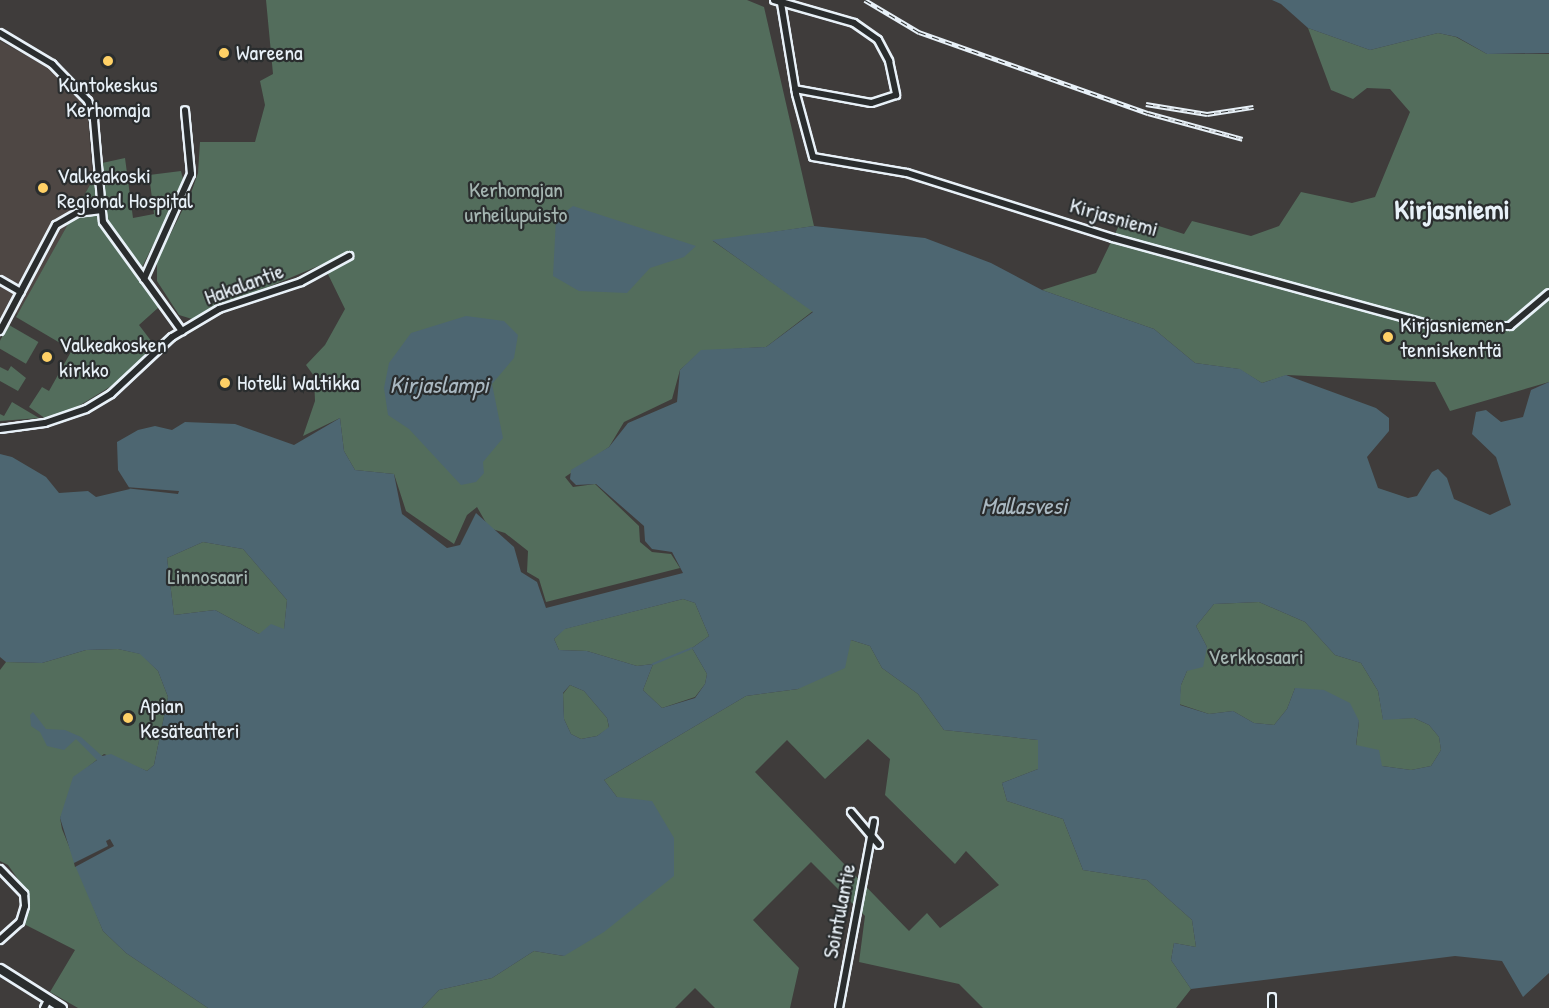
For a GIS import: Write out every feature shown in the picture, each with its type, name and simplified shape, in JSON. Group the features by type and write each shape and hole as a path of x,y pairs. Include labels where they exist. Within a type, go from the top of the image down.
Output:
{"main road":[{"path":"0,969 46,1004 62,1008"}],"street":[{"name":"Kirjasniemi","path":"778,1 795,89 813,157 907,173 1113,238 1435,326 1510,326 1549,292"},
{"path":"778,1 854,23 878,40 889,61 896,95 872,103 795,89"},
{"path":"0,33 52,64 88,101 94,120 100,210 103,222 182,331"},
{"path":"144,279 191,174 185,110"},
{"path":"0,331 56,225 77,213 100,210"},
{"name":"Hakalantie","path":"0,429 45,423 86,409 111,394 182,331 219,309 301,282 349,256"},
{"path":"0,280 21,292"},
{"path":"851,812 879,845"},
{"name":"Sointulantie","path":"839,1008 874,821"},
{"path":"0,869 24,894 23,916 0,940"},
{"path":"1272,997 1272,1008"}],"shaded area":[{"name":"Valkeakoski Regional Hospital","path":"0,41 47,67 75,91 88,119 92,171 96,174 18,314 5,309 0,318"}],"green space":[{"name":"Kerhomajan urheilupuisto","path":"266,0 747,0 764,7 814,226 713,241 813,311 766,347 701,351 680,370 672,399 624,422 609,447 565,477 573,487 595,484 639,526 640,542 652,552 671,554 680,568 546,602 539,579 527,572 528,551 505,533 489,528 477,507 467,515 454,544 406,511 394,474 355,470 344,451 340,418 303,436 315,401 314,376 306,365 325,345 345,309 323,264 192,319 179,315 157,281 157,261 191,193 198,173 200,142 255,142 265,105 260,81 273,74"},
{"path":"1308,28 1370,50 1438,33 1456,37 1487,54 1549,54 1549,382 1450,411 1435,382 1287,375 1262,383 1239,369 1195,363 1154,329 1042,290 1096,273 1124,215 1184,234 1192,221 1251,236 1279,226 1301,192 1352,203 1375,197 1410,112 1390,89 1367,88 1353,99 1331,90"},
{"path":"125,158 133,218 154,214 149,175 181,171 184,183 137,277 159,307 139,325 155,346 113,385 77,407 46,419 29,407 42,387 49,391 72,350 16,317 96,174 93,165"},
{"path":"9,325 38,342 26,364 0,349 0,341"},
{"path":"11,366 26,378 18,391 0,381 0,367 8,371"},
{"path":"12,402 39,418 0,421 0,414 4,416"},
{"name":"Linnosaari","path":"203,542 243,549 287,600 284,630 259,634 215,610 174,615 167,558"},
{"path":"683,599 695,603 709,636 692,648 707,674 705,684 695,697 662,708 643,690 653,664 637,666 587,651 559,650 554,639 564,629"},
{"name":"Verkkosaari","path":"1259,602 1305,622 1335,655 1361,663 1378,691 1383,719 1414,718 1429,725 1439,737 1441,750 1431,766 1411,770 1382,766 1356,746 1359,721 1295,688 1287,709 1274,725 1254,723 1233,711 1209,714 1179,704 1181,685 1187,671 1207,647 1196,626 1214,604"},
{"path":"851,640 870,646 882,668 918,694 944,730 1038,740 1038,769 1002,783 1007,801 1063,819 1083,870 1147,880 1192,920 1196,947 1174,943 1171,960 1191,989 1176,1008 983,1008 959,984 859,962 865,916 811,862 753,920 799,968 790,1008 715,1008 695,988 675,1008 422,1008 439,990 492,978 534,951 564,956 617,797 604,780 746,696 798,689","holes":["868,739 890,759 885,795 955,864 966,851 999,885 940,928 927,913 909,931 755,772 787,740 825,779"]},
{"path":"118,649 141,654 158,671 168,697 154,765 147,771 104,754 83,771 60,818 62,829 103,931 126,953 208,1008 78,1008 50,992 75,950 20,922 27,892 8,865 0,861 0,670 6,662 42,663 86,650"},
{"path":"570,685 584,691 607,718 609,728 597,736 581,739 571,734 564,719 563,694"}],"water":[{"path":"1272,0 1549,0 1549,53 1487,54 1457,37 1438,33 1370,50 1308,28 1281,4"},
{"path":"573,206 696,246 684,257 650,268 627,293 579,291 553,276 556,219"},
{"name":"Mallasvesi","path":"814,226 925,238 991,263 1042,290 1154,329 1195,363 1240,369 1262,383 1286,375 1376,408 1389,418 1389,431 1367,457 1378,488 1408,498 1417,496 1432,472 1438,469 1447,478 1454,499 1490,515 1511,505 1496,457 1472,434 1476,412 1486,410 1501,422 1523,417 1531,390 1549,382 1549,973 1523,997 1502,961 1455,956 1191,989 1171,960 1174,943 1196,947 1192,920 1147,880 1083,870 1063,819 1007,801 1002,783 1038,769 1038,740 944,730 918,694 882,668 870,646 851,640 845,668 798,689 746,696 604,780 617,797 652,801 674,838 674,876 604,932 564,956 534,951 492,978 439,990 422,1008 208,1008 126,953 103,931 74,863 60,818 73,777 97,760 76,739 64,750 47,746 40,732 31,726 30,715 33,712 46,729 65,730 81,737 102,756 111,754 147,771 154,765 168,697 158,671 140,654 118,649 86,650 42,663 6,662 0,657 0,454 12,457 46,477 59,493 88,491 96,497 130,489 118,470 117,442 138,430 155,426 172,430 185,422 235,424 294,445 340,418 344,451 355,470 394,474 402,514 447,548 460,545 476,513 514,547 521,572 537,582 546,608 683,573 672,552 652,549 645,541 644,526 596,484 576,485 570,479 571,470 609,447 628,423 677,402 680,370 701,350 766,347 813,312 712,240","holes":["203,542 243,549 287,600 284,629 271,624 259,634 215,610 174,615 167,558","683,599 695,603 709,636 692,648 707,674 705,684 695,698 662,708 643,690 653,664 637,666 587,651 559,650 554,639 565,629","1259,602 1305,622 1335,655 1361,663 1378,691 1383,720 1414,718 1429,725 1439,737 1441,750 1431,766 1411,770 1382,766 1379,750 1356,745 1359,721 1350,703 1324,690 1295,688 1287,709 1274,725 1254,723 1233,711 1209,714 1180,705 1181,685 1187,671 1203,667 1207,647 1196,626 1214,604","570,685 584,691 607,718 609,727 597,736 581,739 571,734 564,719 563,693"]},
{"name":"Kirjaslampi","path":"466,316 504,321 518,335 514,358 492,384 503,438 483,462 484,473 476,482 461,485 409,429 388,415 384,388 389,363 411,333"}],"pier":[{"path":"125,487 179,491 178,494"},
{"path":"110,839 114,846 75,867 74,863 108,846 106,841"}],"waterway":[{"path":"653,664 692,648"}],"railway":[{"path":"865,0 919,32 1148,113 1243,139"},
{"path":"1146,104 1207,114 1253,107"}],"place":[{"name":"Wareena","path":"224,53"},
{"name":"Kuntokeskus Kerhomaja","path":"108,61"},
{"name":"Valkeakoski Regional Hospital","path":"43,188"},
{"name":"Kirjasniemen tenniskenttä","path":"1388,337"},
{"name":"Valkeakosken kirkko","path":"47,357"},
{"name":"Hotelli Waltikka","path":"225,383"},
{"name":"Apian Kesäteatteri","path":"128,718"}],"district":[{"name":"Kirjasniemi","path":"1452,209"}]}
